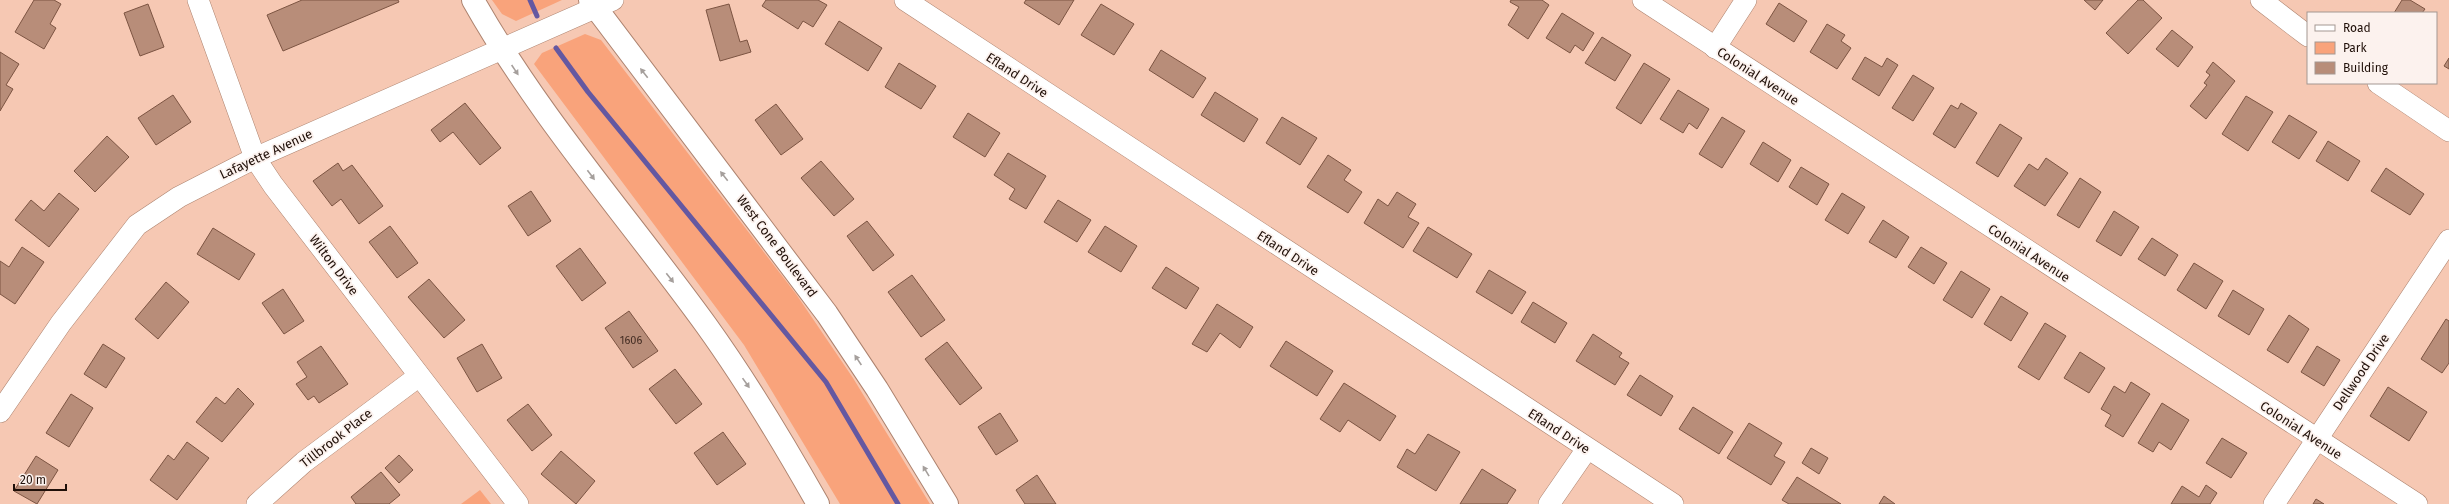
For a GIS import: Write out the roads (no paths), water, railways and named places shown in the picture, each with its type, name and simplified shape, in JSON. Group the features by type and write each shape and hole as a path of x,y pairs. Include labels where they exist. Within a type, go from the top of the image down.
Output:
{"main road":[{"path":"474,0 501,49 588,172 705,324 767,414 818,504"},
{"name":"West Cone Boulevard","path":"599,3 827,314 877,388 947,504"}],"street":[{"name":"Wilton Drive","path":"198,0 255,158 273,185 418,376 518,504"},
{"name":"Efland Drive","path":"905,0 1587,449 1673,504"},
{"name":"Colonial Avenue","path":"1643,0 2417,504"},
{"path":"1715,48 1746,0"},
{"path":"2260,0 2307,35"},
{"name":"Lafayette Avenue","path":"0,412 60,323 137,225 178,197 255,158 501,49 599,3"},
{"path":"2379,84 2449,131"},
{"name":"Dellwood Drive","path":"2274,504 2449,240"},
{"name":"Tillbrook Place","path":"257,504 304,462 418,376"},
{"path":"1550,504 1587,449"}],"waterway":[{"path":"530,0 537,16"},
{"path":"556,48 588,92 826,382 898,504"}]}
